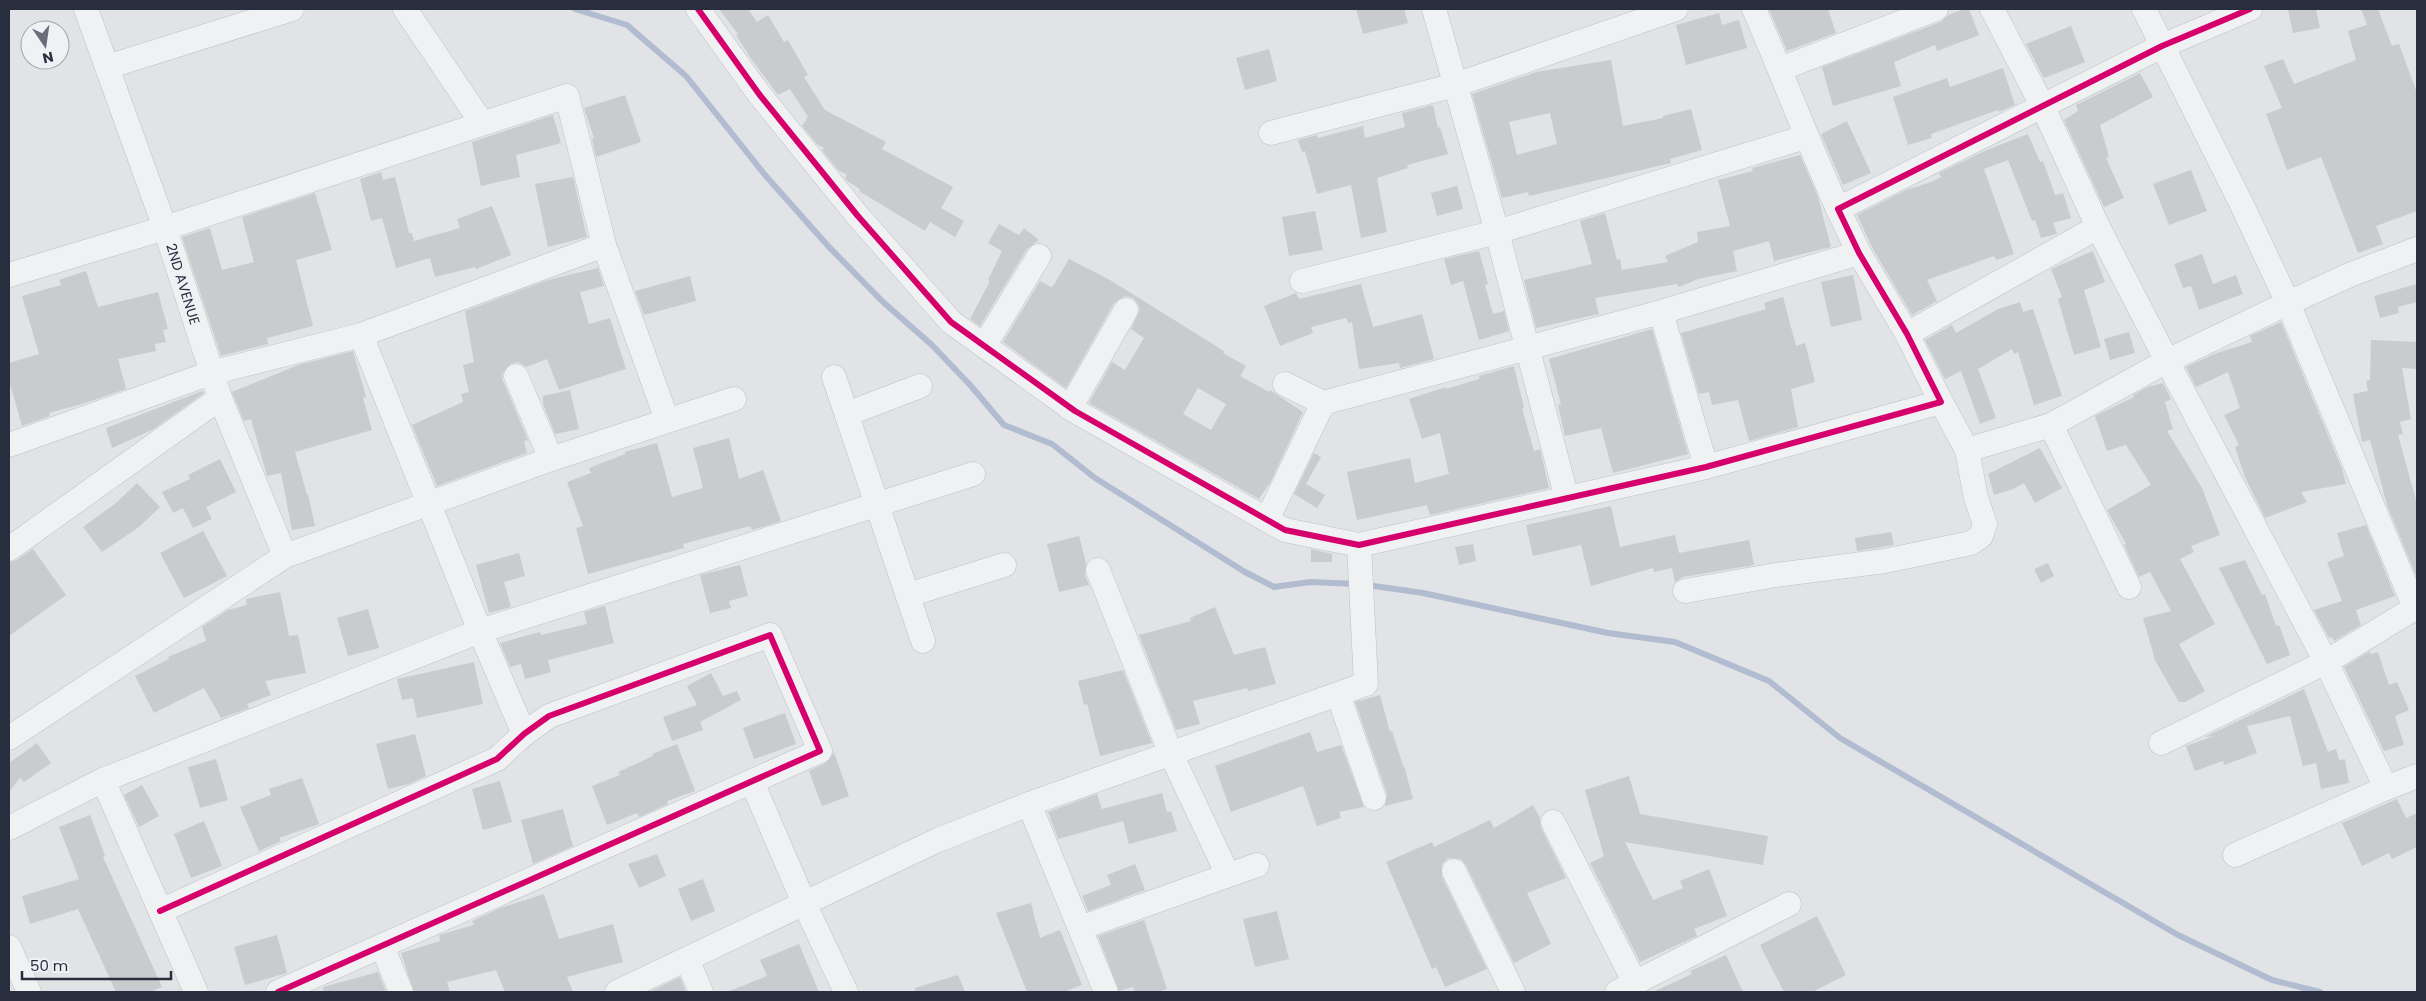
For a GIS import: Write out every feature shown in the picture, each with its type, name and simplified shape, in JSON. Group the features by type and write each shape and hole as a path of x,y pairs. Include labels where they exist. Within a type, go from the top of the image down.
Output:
{"street":[{"name":"2ND AVENUE","path":"86,9 165,228 220,398 285,556"},
{"path":"107,67 292,9"},
{"path":"405,9 482,123"},
{"path":"698,9 759,94 857,215 951,322 1070,408 1285,530 1359,545 1567,500 1706,467 1941,402"},
{"path":"1434,9 1497,232 1567,500"},
{"path":"1271,133 1455,85 1676,9"},
{"path":"1685,591 1812,570 1885,561 1971,542 1981,536 1984,524 1976,498 1967,450 1907,334 1859,253 1805,137 1780,69 1754,9"},
{"path":"1780,69 1936,9"},
{"path":"1992,9 2043,107 2098,227 2326,662 2386,788"},
{"path":"2144,9 2242,205 2288,303 2416,608 2326,662 2161,743"},
{"path":"1838,208 2162,46 2250,9"},
{"path":"9,276 165,228 567,96 604,245 667,420"},
{"path":"1302,281 1497,232 1805,137"},
{"path":"1907,334 2098,227"},
{"path":"9,445 211,373 361,335 604,245"},
{"path":"1967,450 2052,425 2167,361 2352,274 2417,249"},
{"path":"1285,384 1323,402 1661,312 1859,253"},
{"path":"984,346 1039,256"},
{"path":"1070,408 1126,310"},
{"path":"1661,312 1706,467"},
{"path":"361,335 480,631 524,734"},
{"path":"516,376 551,459"},
{"path":"834,377 922,641"},
{"path":"847,414 920,386"},
{"path":"9,548 220,398"},
{"path":"9,738 285,556 551,459 734,399"},
{"path":"1268,520 1323,402"},
{"path":"2052,425 2128,588"},
{"path":"9,828 103,780 480,631 973,474"},
{"path":"617,992 938,840 1028,804 1366,684 1359,545"},
{"path":"908,595 1004,565"},
{"path":"1098,570 1171,754 1228,875"},
{"path":"160,911 497,759 524,734 549,716 770,635 820,751 278,992"},
{"path":"1338,694 1374,798"},
{"path":"2235,855 2417,776"},
{"path":"103,780 196,992"},
{"path":"752,782 804,903 846,992"},
{"path":"1028,804 1106,992"},
{"path":"1553,822 1626,987 1789,904"},
{"path":"1080,928 1257,865"},
{"path":"1454,871 1513,992"},
{"path":"382,946 401,992"},
{"path":"9,947 29,992"},
{"path":"687,959 701,992"}],"building":[{"path":"719,9 748,9 757,22 768,15 784,42 788,40 808,75 804,77 825,110 886,142 882,149 953,187 941,208 964,221 955,237 930,222 925,231 859,191 860,189 847,181 845,178 847,175 838,170 822,150 824,148 817,144 802,126 808,117 790,89 778,95 750,57 736,35 738,34"},
{"path":"1356,9 1404,9 1408,23 1363,34"},
{"path":"1769,9 1828,9 1836,33 1787,51"},
{"path":"1969,9 1979,35 1937,51 1935,45 1894,62 1901,86 1833,106 1822,67 1941,22 1948,15"},
{"path":"2288,9 2316,9 2320,28 2293,33"},
{"path":"2361,9 2378,9 2392,46 2399,44 2417,93 2417,211 2376,226 2383,244 2358,253 2321,157 2287,170 2266,114 2282,108 2264,66 2283,59 2294,84 2356,60 2348,31 2367,25"},
{"path":"1719,13 1722,25 1739,20 1747,48 1686,65 1676,25"},
{"path":"2071,26 2085,62 2044,78 2026,44"},
{"path":"1269,49 1277,81 1245,90 1236,58"},
{"path":"1611,60 1623,126 1663,118 1663,116 1691,109 1702,150 1670,159 1671,163 1529,196 1528,192 1502,198 1472,94 1536,72","holes":["1550,113 1557,144 1517,155 1509,122"]},
{"path":"2003,68 2015,105 1931,134 1932,138 1908,145 1893,97 1947,78 1950,87"},
{"path":"2140,73 2153,97 2100,125 2109,157 2106,158 2124,198 2104,207 2064,120 2078,111 2076,105"},
{"path":"625,95 641,142 596,157 592,139 594,138 584,108"},
{"path":"1433,105 1438,128 1440,127 1448,154 1407,165 1408,168 1377,178 1387,232 1361,238 1351,185 1317,194 1305,151 1302,152 1298,140 1317,135 1318,138 1363,126 1365,138 1405,127 1402,113"},
{"path":"553,115 561,143 516,155 520,177 481,186 472,142"},
{"path":"1847,121 1871,173 1843,185 1821,134"},
{"path":"2028,134 2040,162 2043,161 2055,195 2063,193 2071,218 2053,223 2057,234 2041,238 2035,220 2032,221 2008,160 1984,169 2014,254 1996,260 1994,256 1927,280 1937,301 1912,315 1873,249 1857,215 1906,190 1941,177 1939,173 1987,150"},
{"path":"1800,155 1818,197 1831,247 1774,261 1769,241 1733,251 1737,271 1698,279 1679,287 1677,284 1595,298 1599,314 1536,328 1524,280 1592,264 1580,221 1605,213 1617,260 1620,259 1622,270 1668,262 1665,256 1698,242 1697,232 1730,226 1718,180 1753,171 1752,168"},
{"path":"2191,170 2207,211 2169,225 2153,184"},
{"path":"381,172 383,180 395,177 409,233 412,233 414,241 460,228 457,219 492,206 511,255 476,269 475,267 435,277 430,258 396,268 382,218 371,221 360,179"},
{"path":"573,177 587,237 548,247 535,184"},
{"path":"1457,186 1463,209 1437,216 1431,193"},
{"path":"315,193 332,250 296,260 313,326 267,338 268,344 221,356 182,237 210,228 222,270 254,262 242,217"},
{"path":"1315,211 1323,250 1289,256 1282,217"},
{"path":"999,224 1019,235 1024,228 1039,240 1027,249 980,326 970,319 990,281 988,280 1002,251 988,243"},
{"path":"1479,251 1488,284 1485,285 1493,314 1504,311 1509,331 1479,340 1463,281 1451,285 1444,259"},
{"path":"2093,251 2105,282 2084,290 2101,347 2074,355 2058,299 2062,297 2051,269"},
{"path":"2202,254 2213,284 2236,275 2243,294 2199,310 2191,286 2183,288 2174,264"},
{"path":"1069,259 1110,280 1224,351 1223,353 1246,366 1240,376 1269,392 1270,390 1303,412 1271,481 1259,499 1089,403 1112,362 1125,370 1144,338 1131,329 1140,310 1133,298 1125,296 1114,303 1066,388 1003,342 1040,281 1051,287","holes":["1198,388 1226,404 1211,430 1183,414"]},
{"path":"598,268 604,286 580,292 589,324 610,318 626,369 559,390 547,359 526,367 518,362 510,364 502,374 503,381 528,440 524,441 527,453 437,486 412,425 463,402 461,394 469,392 463,365 474,362 465,311 548,280"},
{"path":"86,271 98,307 158,292 168,329 163,330 166,342 155,344 156,351 118,359 126,389 49,413 50,416 22,426 9,380 9,363 39,354 22,296 61,285 59,280"},
{"path":"1853,275 1862,320 1831,327 1821,282"},
{"path":"690,276 696,301 644,315 635,291"},
{"path":"1361,284 1373,327 1422,314 1434,359 1400,368 1399,363 1359,369 1352,322 1348,323 1346,318 1311,327 1313,333 1280,346 1264,306 1296,293 1299,299"},
{"path":"2417,284 2417,302 2398,307 2399,313 2380,318 2374,296"},
{"path":"1783,297 1796,346 1805,343 1815,382 1791,389 1798,427 1749,441 1738,400 1712,405 1709,392 1699,394 1681,333 1766,309 1764,303"},
{"path":"2020,302 2023,312 2033,309 2062,396 2034,405 2018,352 2014,354 2012,349 1978,369 1996,418 1980,424 1961,371 1945,379 1925,340 1952,325 1956,333 1998,309"},
{"path":"2281,322 2342,469 2346,484 2301,492 2307,502 2265,518 2245,477 2235,447 2239,445 2224,415 2240,408 2228,372 2196,387 2186,367 2214,354 2252,342 2250,336"},
{"path":"1652,329 1688,454 1613,473 1601,428 1565,436 1558,405 1561,404 1549,359"},
{"path":"2129,332 2135,353 2110,360 2104,339"},
{"path":"2371,340 2417,342 2417,369 2402,368 2411,419 2400,422 2403,434 2398,435 2417,504 2417,578 2387,505 2370,440 2362,442 2353,394 2368,391 2366,381 2370,380"},
{"path":"353,351 366,397 363,398 372,430 295,452 308,494 315,526 292,530 281,473 267,476 251,419 244,421 232,392 298,365"},
{"path":"1514,366 1524,408 1522,409 1534,451 1540,449 1549,488 1430,515 1427,505 1357,520 1347,472 1410,458 1415,483 1449,474 1440,433 1422,439 1409,399 1479,379 1479,376"},
{"path":"2163,383 2171,399 2165,402 2173,429 2167,431 2202,488 2220,535 2191,546 2194,552 2180,559 2215,624 2179,644 2205,691 2185,702 2179,702 2155,660 2143,618 2171,611 2150,572 2139,577 2124,545 2126,544 2107,510 2151,485 2126,445 2107,451 2095,416 2134,397 2133,395 2148,387"},
{"path":"570,390 579,429 555,434 543,404 543,396"},
{"path":"202,391 204,393 152,430 112,448 106,428"},
{"path":"729,438 739,479 763,470 781,521 752,530 750,526 683,544 684,548 588,574 576,528 583,526 567,482 591,473 589,468 625,454 625,452 657,443 672,497 703,488 693,448"},
{"path":"2040,448 2062,488 2035,503 2024,483 1994,495 1988,474"},
{"path":"1314,453 1321,457 1306,484 1325,495 1317,508 1294,494"},
{"path":"220,459 236,492 206,507 212,519 193,528 183,508 173,513 162,492 190,479 188,475"},
{"path":"137,483 160,507 139,527 102,552 83,527 116,503"},
{"path":"1611,506 1620,547 1675,535 1679,553 1749,540 1754,565 1683,577 1675,582 1672,568 1654,572 1653,568 1591,586 1581,545 1533,556 1526,525"},
{"path":"2366,525 2395,596 2356,610 2361,625 2334,641 2332,637 2329,638 2314,610 2342,601 2327,562 2344,556 2337,533"},
{"path":"203,531 227,576 184,598 160,553"},
{"path":"1891,532 1894,545 1857,551 1855,538"},
{"path":"1079,536 1086,563 1085,575 1089,585 1059,592 1047,544"},
{"path":"1473,544 1476,561 1459,565 1455,547"},
{"path":"33,549 66,595 9,636 9,562 17,560"},
{"path":"1311,549 1332,554 1332,562 1311,562"},
{"path":"519,553 525,576 504,582 511,607 489,613 476,565"},
{"path":"2245,560 2262,595 2265,594 2276,626 2279,625 2290,655 2267,664 2219,568"},
{"path":"2048,563 2054,576 2041,583 2034,569"},
{"path":"740,565 748,596 729,601 731,608 710,613 700,575"},
{"path":"280,592 289,636 298,635 306,673 265,681 271,695 247,704 249,708 221,718 204,688 154,713 135,676 169,659 168,657 206,641 202,627 228,610 247,605 246,599"},
{"path":"605,606 614,643 548,660 551,672 525,679 521,664 510,667 500,643 540,632 541,635 587,624 584,612"},
{"path":"1215,607 1234,655 1265,647 1276,684 1248,691 1247,688 1193,701 1200,724 1176,730 1139,635 1191,621 1190,618"},
{"path":"368,609 379,648 348,656 337,618"},
{"path":"2370,651 2371,654 2378,652 2389,685 2397,682 2409,710 2395,716 2404,745 2384,751 2344,667"},
{"path":"474,662 483,704 417,718 413,698 402,700 397,679"},
{"path":"1123,670 1152,743 1100,756 1087,704 1084,705 1078,681"},
{"path":"711,673 723,696 737,691 741,700 700,722 703,730 672,741 663,717 697,705 687,686"},
{"path":"2304,689 2328,752 2336,749 2339,760 2345,759 2349,783 2321,789 2316,763 2303,766 2290,716 2247,726 2257,753 2224,765 2223,761 2195,771 2186,746 2214,736 2205,737"},
{"path":"1380,695 1390,732 1392,731 1413,799 1385,806 1387,794 1355,702"},
{"path":"785,713 796,744 754,759 743,728"},
{"path":"1310,732 1317,752 1341,745 1364,807 1339,812 1341,818 1317,826 1303,786 1231,812 1215,766"},
{"path":"415,734 426,776 409,784 388,789 376,744"},
{"path":"37,743 51,763 24,782 20,778 9,792 9,763"},
{"path":"677,744 695,791 667,801 668,804 639,817 637,813 607,825 592,786 620,775 618,772 653,756 652,754"},
{"path":"834,752 849,796 822,806 809,771 826,763"},
{"path":"216,759 228,800 200,808 188,767"},
{"path":"1629,776 1640,814 1768,836 1763,865 1625,842 1653,900 1683,888 1680,881 1709,869 1727,916 1694,929 1697,936 1640,962 1590,863 1604,856 1585,790"},
{"path":"302,778 319,824 279,838 281,841 259,851 240,807 271,795 269,789"},
{"path":"500,781 512,822 483,830 472,789"},
{"path":"142,785 159,816 139,827 124,795"},
{"path":"1162,793 1167,812 1171,811 1177,831 1129,844 1123,821 1058,839 1048,812 1097,794 1102,809"},
{"path":"2397,799 2406,818 2417,813 2417,847 2392,859 2389,853 2362,866 2342,823"},
{"path":"1533,805 1540,818 1541,828 1566,878 1527,893 1551,944 1514,963 1466,865 1461,859 1448,858 1442,864 1442,877 1487,969 1445,987 1436,967 1432,969 1386,862 1432,842 1434,847 1490,820 1494,828"},
{"path":"563,809 573,846 533,864 521,820"},
{"path":"90,815 105,856 103,857 162,987 150,992 116,992 78,909 30,924 22,896 79,879 59,827"},
{"path":"204,821 222,866 191,878 174,834"},
{"path":"657,854 666,876 639,888 628,864"},
{"path":"1135,864 1145,890 1088,911 1082,896 1111,885 1107,875"},
{"path":"703,879 715,911 691,921 678,889"},
{"path":"544,894 559,939 613,924 623,962 567,977 573,992 505,992 496,970 447,982 450,992 414,992 401,953 440,941 439,935 474,925 472,921 500,908"},
{"path":"1031,903 1040,938 1060,930 1082,985 1064,992 1027,992 996,913"},
{"path":"1277,911 1289,959 1255,967 1243,919"},
{"path":"1817,916 1846,975 1812,992 1784,992 1760,945"},
{"path":"1144,920 1167,989 1157,992 1135,992 1133,987 1119,991 1098,936"},
{"path":"277,935 287,973 245,985 234,947"},
{"path":"799,944 819,992 727,992 767,976 760,960"},
{"path":"1726,955 1743,992 1653,992 1692,974 1690,971"},
{"path":"378,972 386,992 324,992 323,987"},
{"path":"958,975 965,992 915,992 915,988"},
{"path":"680,977 686,992 649,992"}],"waterway":[{"path":"575,9 627,25 686,76 765,175 829,247 883,302 932,345 971,386 1004,425 1052,444 1095,478 1245,572 1274,587 1310,582 1357,584"},
{"path":"1367,585 1423,593 1608,633 1675,642 1769,681 1840,738 2178,935 2272,980 2320,992"}],"cycle path":[{"path":"698,9 759,94 857,215 951,322 1075,411 1285,530 1359,545 1706,467 1941,402 1907,334 1859,253 1838,209 2162,46 2250,9"},
{"path":"160,911 497,759 524,734 549,716 770,635 820,751 278,992"}]}
